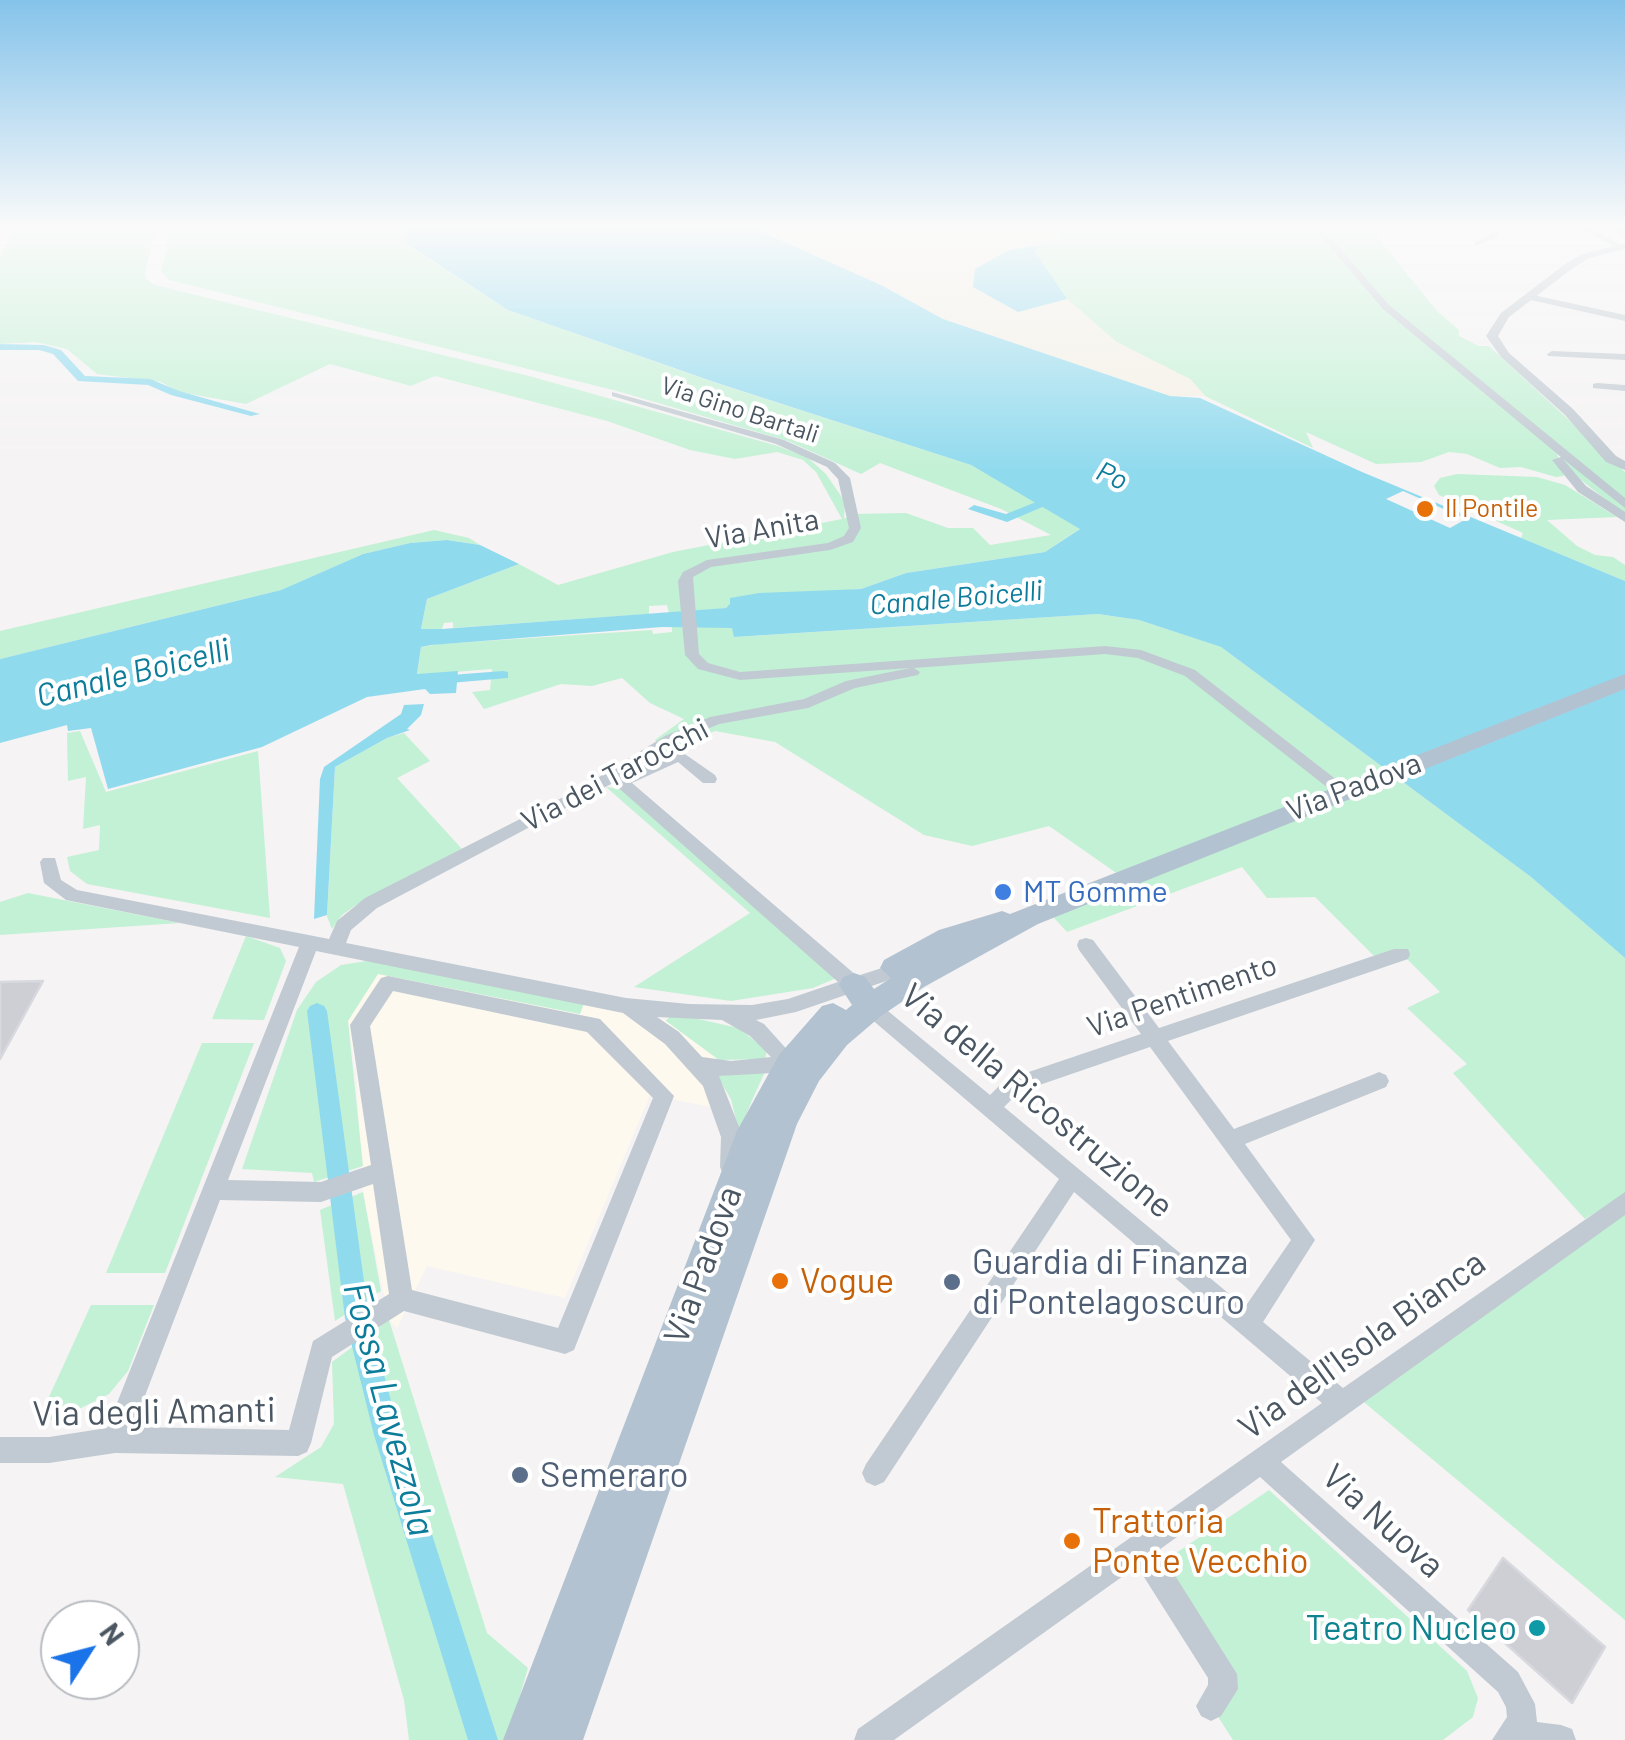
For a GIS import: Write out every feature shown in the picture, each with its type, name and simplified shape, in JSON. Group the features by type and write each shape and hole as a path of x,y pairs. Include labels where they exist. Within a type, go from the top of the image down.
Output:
{"main road":[{"name":"Via Padova","path":"861,994 1028,917 1625,681"},
{"name":"Via Padova","path":"670,1393 730,1187 754,1131 828,1019 888,972 977,926 1028,917"},
{"name":"Via Padova","path":"559,1740 605,1573 670,1393 799,1068"},
{"name":"Via Padova","path":"527,1740 605,1573"}],"street":[{"path":"1389,309 1625,504"},
{"path":"1514,309 1492,334 1494,344 1569,412 1611,458 1625,467 1625,476"},
{"path":"1585,309 1625,318"},
{"path":"1552,354 1625,357"},
{"path":"1597,386 1625,388"},
{"name":"Via Gino Bartali","path":"616,394 780,442 831,465 844,478"},
{"path":"1564,455 1558,458 1575,482 1625,518"},
{"name":"Via Anita","path":"844,478 855,528 849,538 830,546 699,566 685,578 692,656 696,662 727,674 1105,650 1154,657 1190,673 1343,791"},
{"name":"Via dei Tarocchi","path":"335,948 343,926 371,903 616,778 672,738 715,720 808,703 851,684 914,672 925,662"},
{"path":"616,778 679,755 709,779"},
{"name":"Via della Ricostruzione","path":"616,778 990,1108 1343,1404"},
{"path":"50,862 54,883 72,895 626,1006 729,1014 861,994"},
{"path":"115,1440 310,943"},
{"path":"1086,944 1304,1240 1248,1324"},
{"name":"Via Pentimento","path":"990,1108 1012,1086 1401,954"},
{"path":"388,982 594,1025 664,1096 565,1342 402,1300 360,1025 388,982"},
{"path":"594,1025 604,1001"},
{"path":"626,1006 672,1038 700,1065 723,1104 732,1137 730,1187"},
{"path":"729,1014 758,1030 799,1068"},
{"path":"700,1065 732,1070 799,1068"},
{"path":"1231,1140 1379,1081"},
{"path":"214,1190 320,1192 383,1171"},
{"path":"875,1473 1072,1177"},
{"name":"Via dell'Isola Bianca","path":"869,1740 1625,1202"},
{"name":"Via degli Amanti","path":"0,1450 49,1450 115,1440 298,1443 322,1350 402,1300"},
{"name":"Via Nuova","path":"1262,1464 1508,1682 1522,1710 1522,1722 1510,1738"},
{"path":"1142,1549 1222,1674 1220,1696 1211,1706"},
{"name":"Via Nuova","path":"1510,1738 1534,1734 1562,1740"}],"shaded area":[{"path":"378,973 580,1014 584,1003 612,1002 666,1021 719,1060 716,1108 650,1095 565,1298 427,1266 397,1328 389,1320 363,1192 356,1073 348,1020"}],"green space":[{"path":"0,309 254,309 533,377 778,446 807,457 826,474 845,502 844,519 851,514 906,513 948,528 973,528 990,545 1051,535 1001,509 880,463 861,474 788,441 617,391 287,309 507,309 716,383 971,465 1081,528 1045,552 906,573 861,589 730,599 726,608 688,612 669,613 667,605 649,606 649,614 453,628 453,622 444,623 442,629 421,629 427,599 519,564 558,585 673,552 842,519 816,472 803,460 777,452 735,459 690,450 607,421 435,376 411,386 330,364 246,404 179,392 161,382 97,374 67,349 35,342 0,344"},
{"path":"1023,309 1436,309 1459,330 1459,336 1479,346 1489,346 1625,472 1625,515 1581,480 1557,453 1564,476 1521,467 1500,468 1467,454 1449,452 1421,462 1376,464 1306,432 1313,448 1205,396 1190,379"},
{"path":"1457,474 1537,477 1565,485 1617,517 1547,520 1577,546 1595,555 1613,557 1625,565 1625,581 1521,538 1523,533 1439,495 1434,486 1440,478"},
{"path":"434,530 469,538 480,545 447,540 410,543 363,554 281,590 0,659 0,631"},
{"path":"1098,614 1139,620 1221,647 1531,877 1625,958 1625,1620 1353,1393 1611,1203 1585,1219 1453,1073 1467,1064 1407,1008 1440,992 1398,950 1374,956 1315,897 1267,898 1242,867 1067,932 1045,908 1135,886 1049,826 972,846 924,835 775,742 715,731 631,769 664,747 655,740 684,719 650,703 622,678 592,686 561,684 484,709 472,692 490,690 492,669 417,675 421,647 440,644 652,630 653,634 672,632 672,627 704,625 733,628 735,637"},
{"path":"80,731 106,792 258,751 270,918 87,884 70,871 67,857 99,850 100,825 83,829 86,777 68,781 67,733"},
{"path":"404,733 430,761 397,778 462,849 356,905 332,929 327,916 335,767 387,738"},
{"path":"606,787 622,789 839,977 813,988 731,1001 634,987 750,913"},
{"path":"28,893 180,923 0,935 0,902"},
{"path":"246,936 280,948 286,961 264,1020 212,1019"},
{"path":"373,960 584,1003 580,1014 378,974 348,1021 363,1166 314,1182 312,1173 242,1169 297,1010 316,982 341,965"},
{"path":"672,1013 738,1028 767,1050 765,1059 719,1060 666,1021"},
{"path":"202,1043 254,1043 165,1273 106,1273"},
{"path":"765,1072 739,1132 731,1099 717,1076"},
{"path":"363,1192 381,1291 335,1321 320,1210"},
{"path":"91,1305 154,1305 128,1371 109,1394 59,1419 38,1421"},
{"path":"389,1320 487,1633 528,1668 507,1740 409,1740 404,1700 343,1484 275,1477 321,1447 334,1424 332,1362"},
{"path":"1269,1490 1467,1671 1478,1698 1473,1717 1443,1740 1233,1740 1215,1712 1223,1706 1157,1566"}],"sand":[{"path":"925,309 1079,309 1117,342 1190,379 1205,396 1170,396 943,319"}],"water":[{"path":"925,309 943,319 1170,396 1200,398 1362,472 1625,581 1625,958 1531,877 1221,647 1139,620 1098,614 734,637 732,628 662,627 431,645 421,647 417,674 458,671 456,693 430,694 425,689 367,697 262,747 108,789 91,728 68,731 67,725 0,743 0,659 281,590 363,554 410,543 447,540 480,545 519,564 427,599 421,629 442,629 726,608 730,598 759,593 861,589 906,573 1045,552 1080,529 971,465 508,310"},
{"path":"424,704 421,715 407,729 410,730 387,738 335,767 327,915 314,919 320,779 324,767 401,714 404,705"}],"pier":[{"path":"1403,491 1466,519 1450,528 1386,499"}],"building":[{"path":"43,981 0,1059 0,982"},
{"name":"Teatro Nucleo","path":"1503,1558 1605,1647 1572,1703 1468,1610"}],"waterway":[{"path":"0,347 40,347 57,352 82,379 150,382 175,393 255,414"},
{"path":"974,509 1007,518 1060,497"},
{"path":"438,680 503,675"},
{"name":"Fossa Lavezzola","path":"317,1011 357,1318 387,1435 483,1740"}],"place":[{"name":"Il Pontile","path":"1425,509"},
{"name":"MT Gomme","path":"1003,892"},
{"name":"Vogue","path":"780,1281"},
{"name":"Guardia di Finanza di Pontelagoscuro","path":"952,1282"},
{"name":"Semeraro","path":"520,1475"},
{"name":"Trattoria Ponte Vecchio","path":"1072,1541"},
{"name":"Teatro Nucleo","path":"1537,1628"}],"water label":[{"name":"Po","path":"1112,476"},
{"name":"Canale Boicelli","path":"956,598"},
{"name":"Canale Boicelli","path":"133,673"}]}
